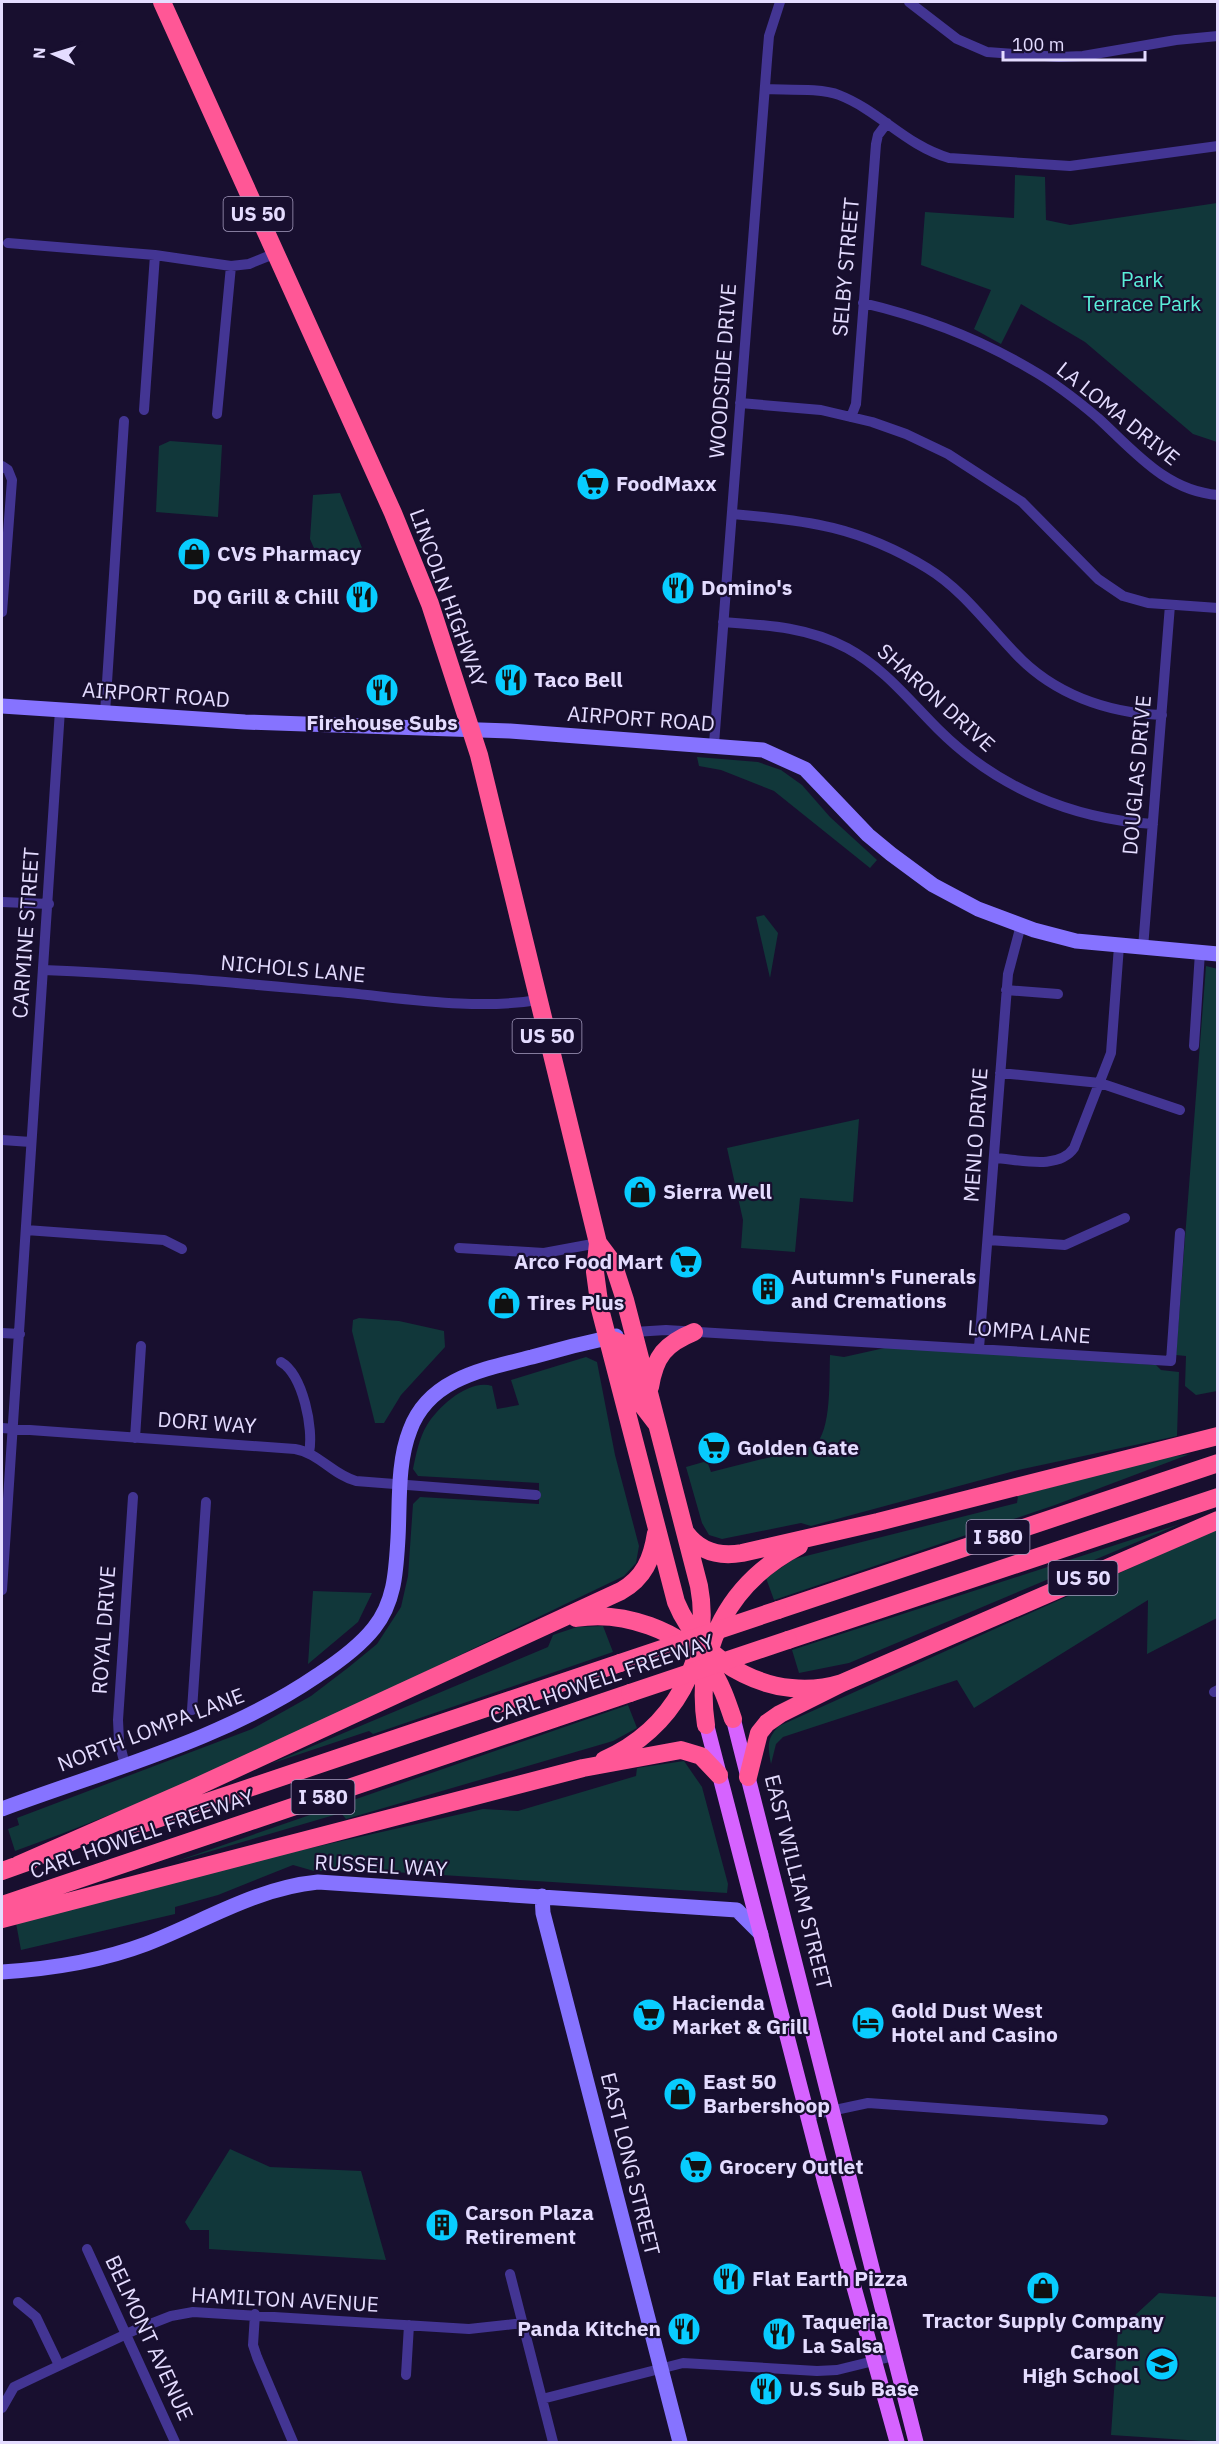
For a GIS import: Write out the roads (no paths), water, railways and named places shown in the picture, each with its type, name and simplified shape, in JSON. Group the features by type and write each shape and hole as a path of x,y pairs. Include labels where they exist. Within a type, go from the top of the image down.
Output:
{"highway":[{"name":"LINCOLN HIGHWAY","path":"162,2 418,570 472,731 598,1243 596,1283 607,1338"},
{"name":"LINCOLN HIGHWAY","path":"598,1243 614,1267 634,1332"},
{"name":"US 50","path":"634,1332 685,1531"},
{"path":"649,1391 655,1363 660,1353 671,1342 694,1332"},
{"name":"US 50","path":"607,1338 673,1593 683,1617 703,1653 748,1676 778,1686 810,1689 842,1683 1218,1520"},
{"path":"607,1338 621,1343 636,1397 657,1424"},
{"path":"685,1531 699,1546 722,1555 816,1537 1218,1436"},
{"name":"CARL HOWELL FREEWAY","path":"10,1868 1218,1463"},
{"name":"CARL HOWELL FREEWAY","path":"9,1909 630,1693 1218,1497"},
{"path":"10,1868 194,1788 543,1629 636,1581 648,1563 656,1529"},
{"path":"685,1531 704,1616 706,1725"},
{"path":"583,1768 616,1754 645,1734 677,1696 729,1606 754,1576 784,1554 816,1537"},
{"path":"543,1629 570,1619 616,1617 646,1625 703,1653 719,1682 733,1719"},
{"path":"748,1777 755,1743 767,1723 842,1683"},
{"path":"9,1909 583,1768 685,1750 706,1760 720,1775"}],"main road":[{"name":"EAST WILLIAM STREET","path":"733,1719 916,2442"},
{"path":"706,1725 807,2116 897,2442"}],"street":[{"name":"WOODSIDE DRIVE","path":"714,744 769,36 780,2"},
{"path":"909,2 957,39 987,52 1059,57 1083,56 1176,40 1218,36"},
{"path":"765,89 837,94 887,123 907,140 931,153 949,158 1070,166 1218,146"},
{"name":"SELBY STREET","path":"850,417 856,404 876,144 878,135 887,123"},
{"path":"8,243 154,255 231,266 249,264 276,252"},
{"path":"144,410 154,255"},
{"path":"217,414 231,266"},
{"name":"LA LOMA DRIVE","path":"863,303 928,321 1002,353 1032,370 1080,404 1171,482 1198,493 1218,495"},
{"path":"740,403 821,410 906,434 957,459 1022,502 1110,588 1133,599 1170,605 1218,608"},
{"path":"105,713 124,421"},
{"path":"2,612 2,587 12,480 4,467"},
{"path":"732,514 825,524 884,544 946,582 974,606 1017,655 1060,688 1099,705 1142,714 1162,715"},
{"name":"DOUGLAS DRIVE","path":"1143,948 1170,605"},
{"name":"SHARON DRIVE","path":"723,622 790,628 835,642 879,669 954,744 1006,782 1042,800 1089,815 1153,825"},
{"name":"AIRPORT ROAD","path":"2,706 714,744 770,752 799,765 868,835 918,875 960,900 1021,926 1076,941 1218,954"},
{"name":"CARMINE STREET","path":"2,1590 7,1428 20,1334 60,710"},
{"path":"2,902 49,904"},
{"name":"MENLO DRIVE","path":"979,1348 1006,990 1010,960 1021,926"},
{"path":"994,1158 1050,1161 1067,1156 1076,1145 1113,1046 1119,946"},
{"path":"1194,1046 1200,952"},
{"name":"NICHOLS LANE","path":"43,970 146,974 493,1004 538,1000"},
{"path":"1006,990 1058,994"},
{"path":"1000,1073 1100,1083 1180,1110"},
{"path":"2,1140 31,1142"},
{"path":"988,1240 1065,1245 1125,1218"},
{"path":"26,1230 164,1240 182,1249"},
{"name":"LOMPA LANE","path":"634,1332 660,1330 1171,1361 1180,1233"},
{"path":"459,1248 540,1253 598,1243"},
{"name":"NORTH LOMPA LANE","path":"2,1809 125,1765 250,1715 314,1678 363,1641 380,1620 392,1593 397,1562 405,1447 412,1425 423,1406 443,1388 484,1369 634,1332"},
{"path":"2,1333 20,1334"},
{"path":"135,1438 141,1346"},
{"path":"281,1362 293,1372 298,1383 309,1426 309,1453"},
{"name":"DORI WAY","path":"7,1428 287,1449 309,1453 345,1478 401,1486 536,1495"},
{"name":"ROYAL DRIVE","path":"125,1765 119,1742 118,1720 133,1497"},
{"path":"192,1710 206,1502"},
{"name":"RUSSELL WAY","path":"2,1972 68,1963 124,1951 260,1894 294,1884 347,1883 737,1910"},
{"path":"748,1885 746,1896 737,1910 761,1934"},
{"name":"EAST LONG STREET","path":"542,1896 543,1913 680,2442"},
{"path":"807,2116 868,2103 1103,2120"},
{"name":"BELMONT AVENUE","path":"87,2249 172,2441"},
{"path":"510,2274 553,2442"},
{"path":"18,2302 36,2317 59,2365"},
{"name":"HAMILTON AVENUE","path":"2,2408 14,2387 126,2334 171,2316 193,2312 255,2314 469,2329 523,2323"},
{"path":"255,2314 253,2344 293,2442"},
{"path":"406,2375 409,2325"},
{"path":"542,2399 660,2369 695,2363 817,2371 894,2356"}],"place":[{"name":"FoodMaxx","path":"593,484"},
{"name":"CVS Pharmacy","path":"194,554"},
{"name":"Domino's","path":"678,588"},
{"name":"DQ Grill & Chill","path":"362,597"},
{"name":"Taco Bell","path":"511,680"},
{"name":"Firehouse Subs","path":"382,690"},
{"name":"Sierra Well","path":"640,1192"},
{"name":"Arco Food Mart","path":"686,1262"},
{"name":"Autumn's Funerals and Cremations","path":"768,1289"},
{"name":"Tires Plus","path":"504,1303"},
{"name":"Golden Gate","path":"714,1448"},
{"name":"Hacienda Market & Grill","path":"649,2015"},
{"name":"Gold Dust West Hotel and Casino","path":"868,2023"},
{"name":"East 50 Barbershoop","path":"680,2094"},
{"name":"Grocery Outlet","path":"696,2167"},
{"name":"Carson Plaza Retirement","path":"442,2225"},
{"name":"Flat Earth Pizza","path":"729,2279"},
{"name":"Tractor Supply Company","path":"1043,2288"},
{"name":"Panda Kitchen","path":"684,2329"},
{"name":"Taqueria La Salsa","path":"779,2334"},
{"name":"Carson High School","path":"1162,2364"},
{"name":"U.S Sub Base","path":"766,2389"}],"park label":[{"name":"Park Terrace Park","path":"1142,292"}]}
